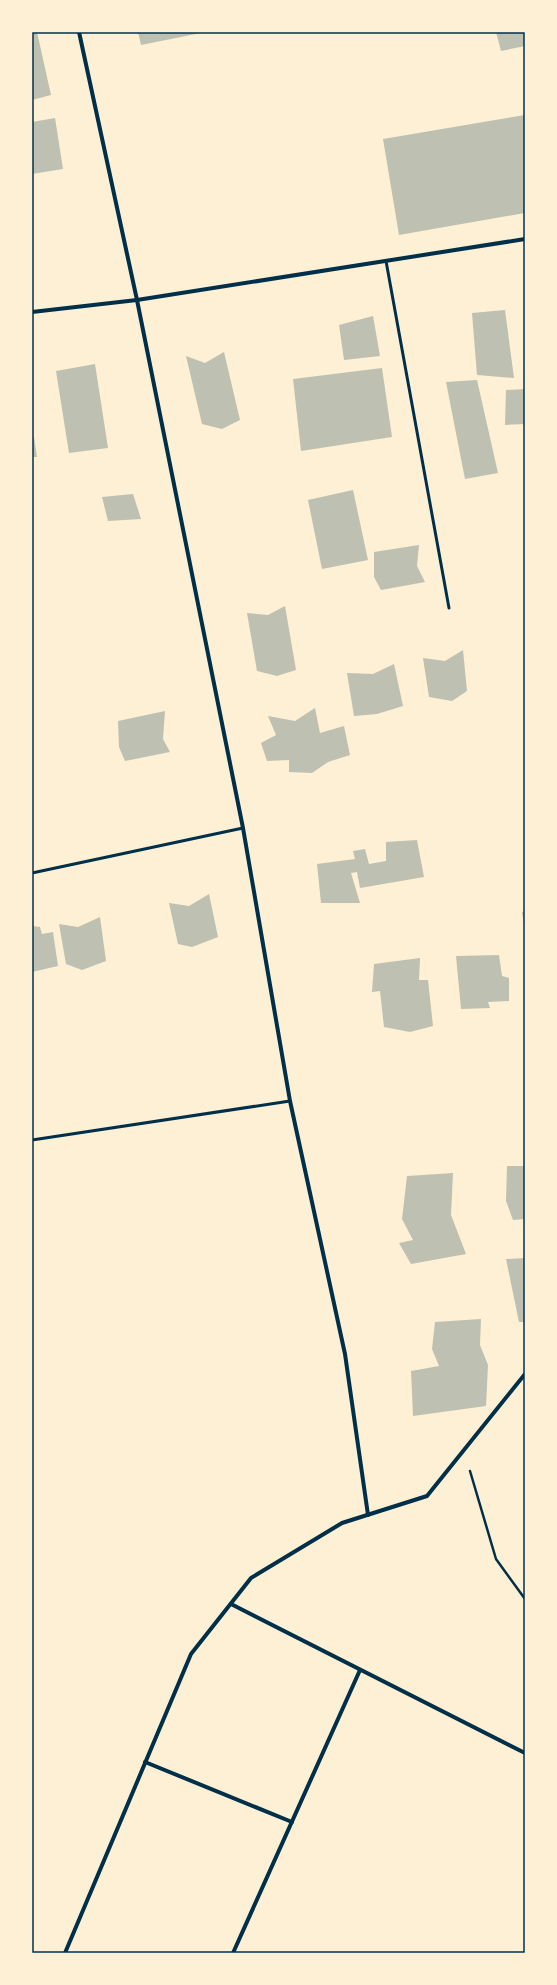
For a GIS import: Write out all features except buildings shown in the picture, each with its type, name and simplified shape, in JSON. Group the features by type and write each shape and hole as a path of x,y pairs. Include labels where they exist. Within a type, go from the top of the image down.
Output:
{"street":[{"path":"79,32 137,300 243,828 290,1101 345,1354 368,1515"},
{"path":"32,312 137,300 525,239"},
{"path":"64,1953 191,1654 251,1578 342,1524 427,1496 525,1374"},
{"path":"231,1604 525,1753"},
{"path":"233,1953 360,1670"},
{"path":"145,1762 292,1822"}],"lane":[{"path":"386,261 449,608"},
{"path":"32,873 243,828"},
{"path":"32,1140 290,1101"}],"path":[{"path":"464,1451 496,1559 525,1599"}]}
